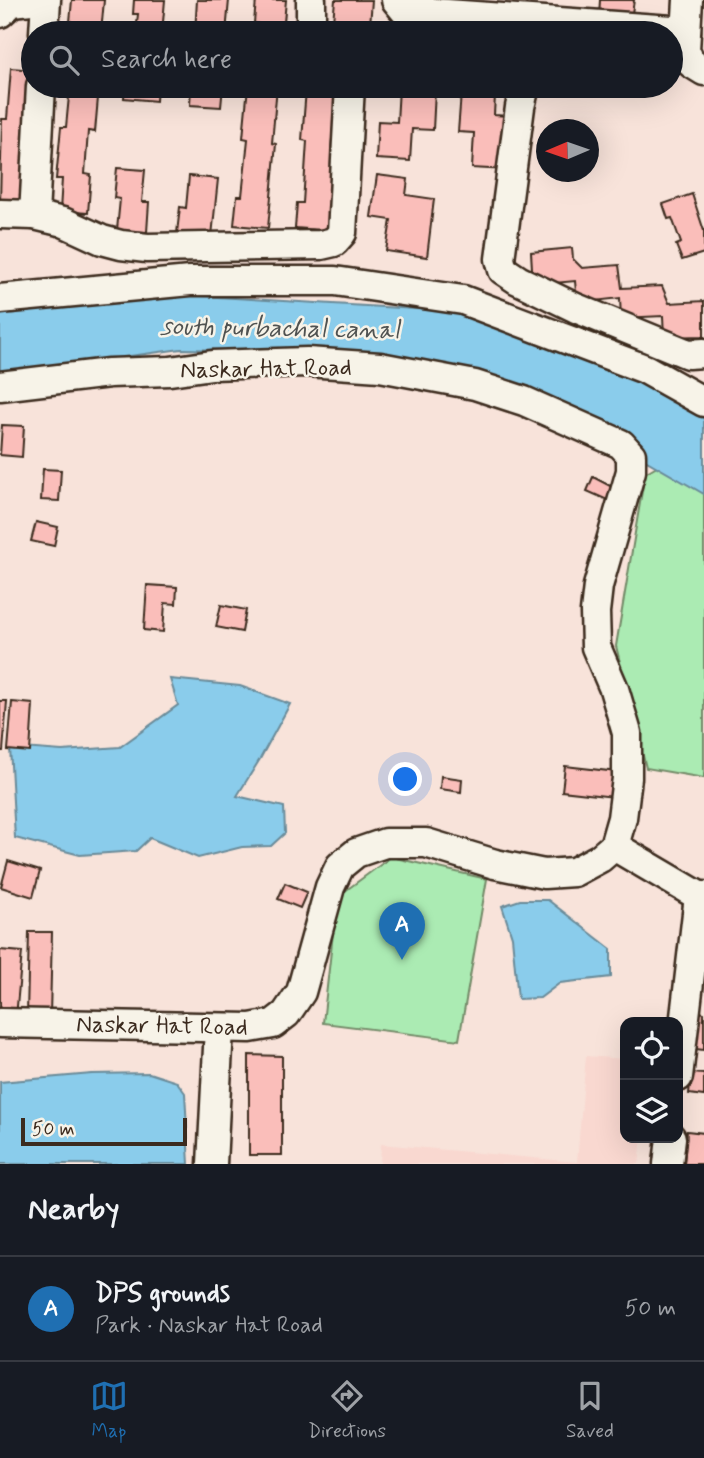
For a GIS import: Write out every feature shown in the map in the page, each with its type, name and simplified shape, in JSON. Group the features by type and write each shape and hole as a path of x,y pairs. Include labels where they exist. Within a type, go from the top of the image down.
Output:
{"street":[{"path":"0,13 12,2 31,0"},
{"path":"45,21 46,0"},
{"path":"311,0 311,21"},
{"path":"396,0 405,11 546,21"},
{"path":"688,0 685,50 691,63 704,71"},
{"path":"683,70 704,71"},
{"path":"34,215 40,98"},
{"path":"0,214 34,215 63,222 102,240 121,245 250,247 321,245 334,242 342,233 349,98"},
{"path":"523,98 500,259 503,270 576,308 688,354 704,353"},
{"path":"0,299 190,281 335,281 463,300 645,369 704,402"},
{"name":"Naskar Hat Road","path":"0,386 109,373 170,371 212,365 307,362 380,367 475,385 524,401 621,444 631,455 631,471 598,586 595,612 596,647 614,690 627,733 627,779 622,818 614,846 600,858 574,872 544,874 495,864 426,843 385,843 356,853 340,866 330,887 301,992 286,1014 273,1024 250,1028 219,1028 0,1023"},
{"path":"614,846 701,896 683,1038"},
{"path":"212,1164 219,1028"},
{"path":"668,1164 670,1143"}],"shaded area":[{"path":"586,1056 620,1059 620,1143 641,1143 639,1164 380,1164 381,1144 577,1162"}],"green space":[{"path":"697,442 704,447 704,778 646,768 616,646 645,473"},
{"path":"391,857 487,879 459,1040 323,1023 337,897"}],"water":[{"name":"south purbachal canal","path":"167,294 482,313 704,407 704,494 536,397 368,353 181,349 0,374 0,314"},
{"path":"170,679 240,686 290,704 237,796 284,807 285,833 271,846 242,847 198,858 150,838 136,851 80,855 15,838 10,747 62,751 120,747 178,705"},
{"path":"520,900 548,900 611,949 611,977 560,983 540,998 518,999 512,937 502,906"},
{"path":"149,1073 177,1082 185,1093 189,1164 0,1164 0,1082 92,1074"}],"building":[{"path":"72,0 104,0 102,21 70,21"},
{"path":"134,0 165,0 163,21 137,21 138,14 133,14"},
{"path":"197,0 229,0 227,21 196,21"},
{"path":"256,0 286,0 284,21 254,21"},
{"path":"335,0 372,0 370,21 333,21"},
{"path":"600,0 634,0 631,20 599,16"},
{"path":"11,68 21,69 21,98 32,98 28,205 0,203 2,119 7,119"},
{"path":"69,98 98,98 95,132 88,131 85,174 91,175 88,213 60,211 62,179 56,179 61,127 66,127"},
{"path":"124,98 156,98 156,101"},
{"path":"190,98 222,98 221,107 190,105"},
{"path":"247,98 276,98 272,143 276,144 268,228 234,225 237,196 242,196 248,139 243,138"},
{"path":"305,98 335,98 331,150 341,151 334,231 295,228 297,203 303,203 307,141 302,140"},
{"path":"398,98 435,98 433,130 412,129 410,161 376,159 378,121 397,122"},
{"path":"461,98 495,98 494,115 509,116 507,170 472,168 474,133 458,132"},
{"path":"117,168 145,170 142,202 149,202 147,232 117,230 120,199 114,198"},
{"path":"377,175 408,179 406,195 434,199 427,257 386,251 391,220 371,217"},
{"path":"189,176 218,179 212,236 177,233 180,207 186,208"},
{"path":"692,194 704,231 704,253 682,260 676,245 681,243 672,218 668,219 663,204"},
{"path":"572,248 573,259 582,268 619,265 622,288 662,286 669,303 704,301 704,336 664,337 663,316 621,318 620,298 577,303 575,281 533,285 531,252"},
{"path":"2,425 24,426 22,457 0,455"},
{"path":"43,469 61,470 59,501 41,500"},
{"path":"593,477 618,490 614,503 587,491"},
{"path":"36,522 58,527 54,546 31,541"},
{"path":"147,585 177,587 176,604 165,603 163,632 144,630"},
{"path":"221,605 246,610 242,632 216,627"},
{"path":"0,701 7,701 3,751 0,751"},
{"path":"12,702 33,704 30,752 8,750"},
{"path":"565,766 617,772 614,797 562,791"},
{"path":"441,776 462,779 461,792 440,789"},
{"path":"8,861 40,871 33,897 1,887"},
{"path":"285,883 307,892 300,908 278,899"},
{"path":"29,932 52,932 50,1016 27,1015"},
{"path":"0,950 22,952 16,1017 0,1015"},
{"path":"700,1012 704,1013 704,1050 696,1049"},
{"path":"249,1055 282,1056 282,1155 249,1155"},
{"path":"691,1073 704,1074 704,1096 689,1094"},
{"path":"687,1131 704,1133 704,1164 684,1164"}],"place":[{"name":"DPS grounds","path":"402,960"}]}
